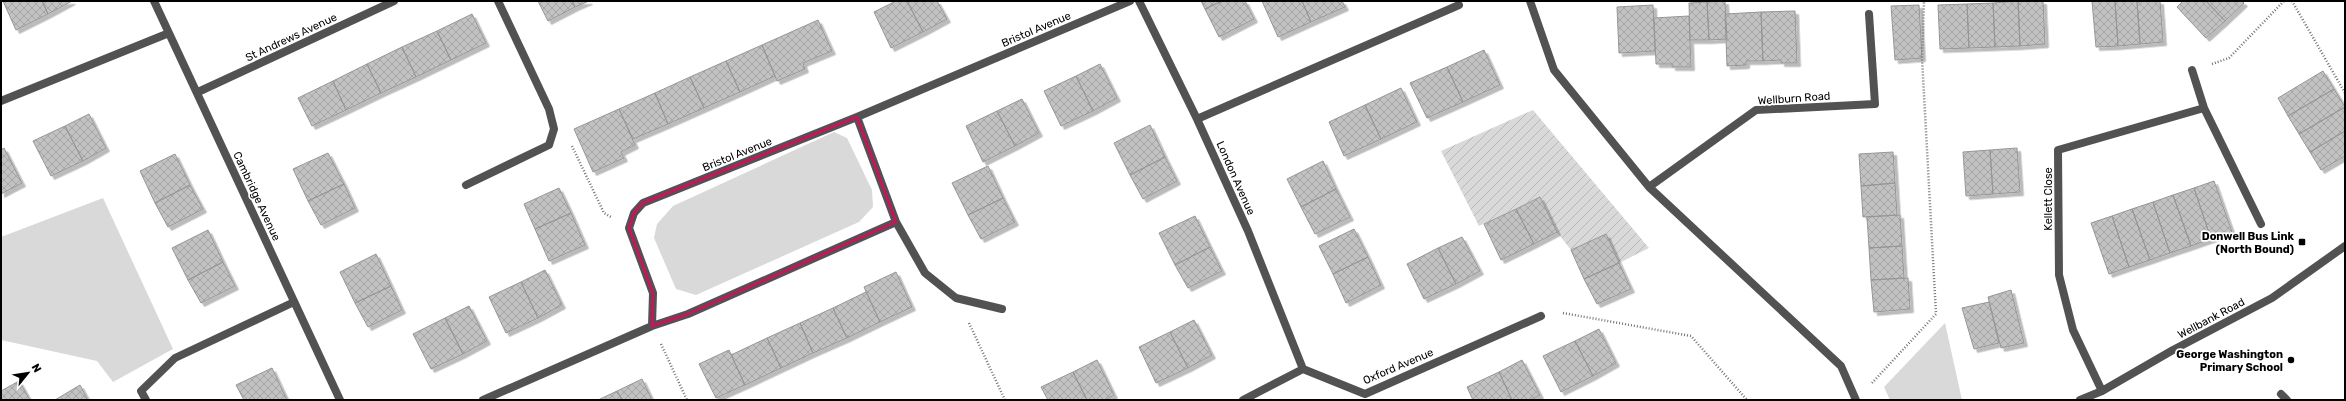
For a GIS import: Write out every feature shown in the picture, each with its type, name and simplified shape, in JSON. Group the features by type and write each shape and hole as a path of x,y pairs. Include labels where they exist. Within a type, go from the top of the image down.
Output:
{"street":[{"name":"Cambridge Avenue","path":"154,1 198,92 340,400"},
{"name":"St Andrews Avenue","path":"198,92 394,1"},
{"path":"466,185 549,145 554,129 549,109 498,1"},
{"name":"Bristol Avenue","path":"629,228 634,213 643,203 857,117 1130,1"},
{"name":"London Avenue","path":"1138,1 1197,119 1248,231 1303,369"},
{"path":"1530,1 1554,70 1649,187 1840,366 1856,400"},
{"path":"1197,119 1459,4"},
{"name":"Wellburn Road","path":"1649,187 1756,110 1875,104 1869,14"},
{"path":"1,101 169,33"},
{"path":"2192,70 2204,108 2261,224"},
{"name":"Kellett Close","path":"2102,391 2073,330 2059,275 2058,150 2204,108"},
{"path":"857,117 896,222 925,273 956,298 1002,309"},
{"path":"483,400 652,326 688,314 896,222"},
{"path":"629,228 653,293 652,326"},
{"name":"Wellbank Road","path":"2080,400 2102,391 2173,350 2272,298 2345,246"},
{"path":"146,400 141,391 175,358 294,302"},
{"name":"Oxford Avenue","path":"1303,369 1365,394 1541,316"},
{"path":"1243,400 1303,369"},
{"path":"2281,394 2287,400"}],"path":[{"path":"1867,389 1936,314 1922,58 1924,1"},
{"path":"2192,70 2229,58 2284,1"},
{"path":"2292,1 2345,93"},
{"path":"554,129 574,148 604,213 629,228"},
{"path":"956,298 1005,400"},
{"path":"1541,316 1564,313 1691,336 1747,400"},
{"path":"652,326 687,400"}],"highlighted area":[{"path":"857,117 896,222 688,314 652,326 653,293 629,228 634,213 643,203"}],"shaded area":[{"path":"1533,110 1649,248 1619,263 1606,234 1571,250 1557,232 1540,197 1479,226 1441,151"},
{"path":"834,132 847,138 872,190 873,207 859,222 696,295 676,289 654,238 657,224 673,206"},
{"path":"103,198 173,349 113,382 97,361 1,340 1,237"},
{"path":"1945,323 1962,400 1890,400 1884,387"}],"building":[{"path":"3,1 42,1 48,14 16,30"},
{"path":"42,1 72,1 48,14"},
{"path":"538,1 572,1 575,7 548,21"},
{"path":"572,1 589,1 575,7"},
{"path":"896,1 907,1 923,32 891,48 874,12"},
{"path":"907,1 937,1 947,19 923,32"},
{"path":"1201,1 1222,1 1205,9"},
{"path":"1222,1 1245,1 1254,19 1219,37 1205,9"},
{"path":"1262,1 1302,1 1311,22 1278,37"},
{"path":"1302,1 1342,1 1345,7 1311,22"},
{"path":"1725,1 1727,39 1709,40 1707,2"},
{"path":"2018,1 2020,46 1995,47 1993,3"},
{"path":"2018,1 2043,1 2045,44 2020,46"},
{"path":"2092,1 2115,1 2118,46 2096,47"},
{"path":"2115,1 2137,1 2140,44 2118,46"},
{"path":"2137,1 2160,1 2163,42 2140,44"},
{"path":"2183,1 2206,1 2225,21 2206,38 2177,7"},
{"path":"2206,1 2242,1 2244,3 2225,21"},
{"path":"1707,2 1709,40 1690,40 1689,3"},
{"path":"1993,3 1995,47 1969,48 1967,4"},
{"path":"1967,4 1969,48 1940,49 1938,5"},
{"path":"1653,5 1655,51 1619,53 1617,7"},
{"path":"1919,5 1922,58 1895,60 1891,6"},
{"path":"1795,11 1797,63 1781,63 1781,60 1763,61 1761,12"},
{"path":"1761,12 1763,61 1746,61 1746,65 1727,66 1725,14"},
{"path":"472,14 486,43 451,60 437,31"},
{"path":"1689,16 1691,67 1672,67 1672,64 1656,64 1654,18"},
{"path":"818,20 832,51 803,63 805,69 777,81 762,45"},
{"path":"437,31 451,60 416,77 402,47"},
{"path":"762,45 775,76 740,92 726,61"},
{"path":"402,47 416,77 381,93 367,64"},
{"path":"1484,50 1500,85 1463,102 1447,67"},
{"path":"726,61 740,92 704,108 690,77"},
{"path":"367,64 381,93 346,110 333,81"},
{"path":"1100,64 1117,98 1093,111 1076,76"},
{"path":"1447,67 1463,102 1427,118 1410,83"},
{"path":"2323,71 2334,89 2288,116 2278,98"},
{"path":"1076,76 1093,111 1061,126 1044,91"},
{"path":"690,77 704,108 668,124 655,93"},
{"path":"333,81 346,110 312,126 298,98"},
{"path":"1401,88 1417,122 1381,139 1365,105"},
{"path":"2334,89 2345,107 2299,134 2288,116"},
{"path":"655,93 668,124 633,139 619,109"},
{"path":"1022,99 1039,133 1015,146 997,111"},
{"path":"1365,105 1381,139 1344,156 1329,122"},
{"path":"2345,107 2345,131 2310,152 2299,134"},
{"path":"619,109 635,145 621,152 624,158 593,172 574,129"},
{"path":"997,111 1015,146 983,162 966,126"},
{"path":"89,114 106,148 83,161 65,126"},
{"path":"1150,125 1165,157 1130,175 1114,143"},
{"path":"65,126 83,161 51,176 33,141"},
{"path":"2345,131 2345,156 2321,170 2310,152"},
{"path":"4,148 22,183 1,194 1,150"},
{"path":"2017,148 2020,192 1993,194 1990,150"},
{"path":"1990,150 1993,194 1966,196 1963,152"},
{"path":"1893,152 1895,183 1861,186 1859,154"},
{"path":"328,153 344,184 308,201 293,169"},
{"path":"175,154 190,185 155,203 140,171"},
{"path":"1165,157 1177,181 1143,199 1130,175"},
{"path":"1323,161 1336,189 1301,207 1287,179"},
{"path":"988,166 1003,198 968,215 952,183"},
{"path":"2214,181 2232,232 2211,239 2194,188"},
{"path":"1895,183 1897,215 1863,217 1861,186"},
{"path":"344,184 355,208 321,225 308,201"},
{"path":"190,185 203,209 168,227 155,203"},
{"path":"559,188 571,213 535,229 524,204"},
{"path":"2194,188 2211,239 2191,246 2173,195"},
{"path":"1336,189 1350,217 1315,234 1301,207"},
{"path":"2173,195 2191,246 2170,253 2153,202"},
{"path":"1540,197 1557,232 1534,244 1516,209"},
{"path":"1003,198 1015,222 981,239 968,215"},
{"path":"2153,202 2170,253 2150,260 2132,209"},
{"path":"1516,209 1534,244 1501,260 1484,224"},
{"path":"2132,209 2150,260 2129,267 2112,216"},
{"path":"571,213 585,245 549,261 535,229"},
{"path":"1900,215 1902,246 1869,248 1867,217"},
{"path":"1195,216 1210,247 1175,265 1159,233"},
{"path":"2112,216 2129,267 2109,274 2091,223"},
{"path":"1354,229 1368,257 1333,274 1319,246"},
{"path":"208,230 223,262 188,280 172,248"},
{"path":"1606,234 1619,263 1584,279 1571,250"},
{"path":"1462,237 1480,271 1456,284 1438,248"},
{"path":"1902,246 1904,278 1871,280 1869,248"},
{"path":"1210,247 1222,271 1188,288 1175,265"},
{"path":"1438,248 1456,284 1424,299 1407,264"},
{"path":"376,254 391,286 355,303 340,272"},
{"path":"1368,257 1381,285 1346,303 1333,274"},
{"path":"223,262 235,286 201,303 188,280"},
{"path":"1619,263 1631,289 1597,304 1584,279"},
{"path":"545,270 562,305 538,318 521,282"},
{"path":"896,272 912,307 880,322 864,287"},
{"path":"1908,278 1910,309 1874,312 1871,280"},
{"path":"521,282 538,318 506,333 489,297"},
{"path":"391,286 402,310 368,327 355,303"},
{"path":"2011,290 2024,343 2001,348 1988,297"},
{"path":"866,292 880,322 847,338 833,308"},
{"path":"1989,302 1999,343 1974,349 1962,308"},
{"path":"469,306 487,341 463,354 445,318"},
{"path":"833,308 847,338 813,353 800,323"},
{"path":"445,318 463,354 431,369 413,334"},
{"path":"1194,320 1212,355 1188,368 1170,332"},
{"path":"800,323 813,353 781,368 767,338"},
{"path":"1599,329 1616,363 1593,376 1575,341"},
{"path":"1170,332 1188,368 1156,383 1139,347"},
{"path":"767,338 781,368 745,385 731,355"},
{"path":"1575,341 1593,376 1561,392 1543,356"},
{"path":"729,350 745,385 716,398 699,364"},
{"path":"1097,360 1114,395 1105,400 1087,400 1073,372"},
{"path":"1522,360 1540,395 1530,400 1512,400 1499,372"},
{"path":"272,368 287,400 244,400 236,385"},
{"path":"1073,372 1087,400 1048,400 1041,387"},
{"path":"1499,372 1512,400 1473,400 1467,387"},
{"path":"642,379 652,400 622,400 617,391"},
{"path":"19,381 30,400 1,400 1,391"},
{"path":"80,385 88,400 55,400"},
{"path":"617,391 622,400 598,400"}],"place":[{"name":"Donwell Bus Link (North Bound)","path":"2302,242"},
{"name":"George Washington Primary School","path":"2291,360"}]}
